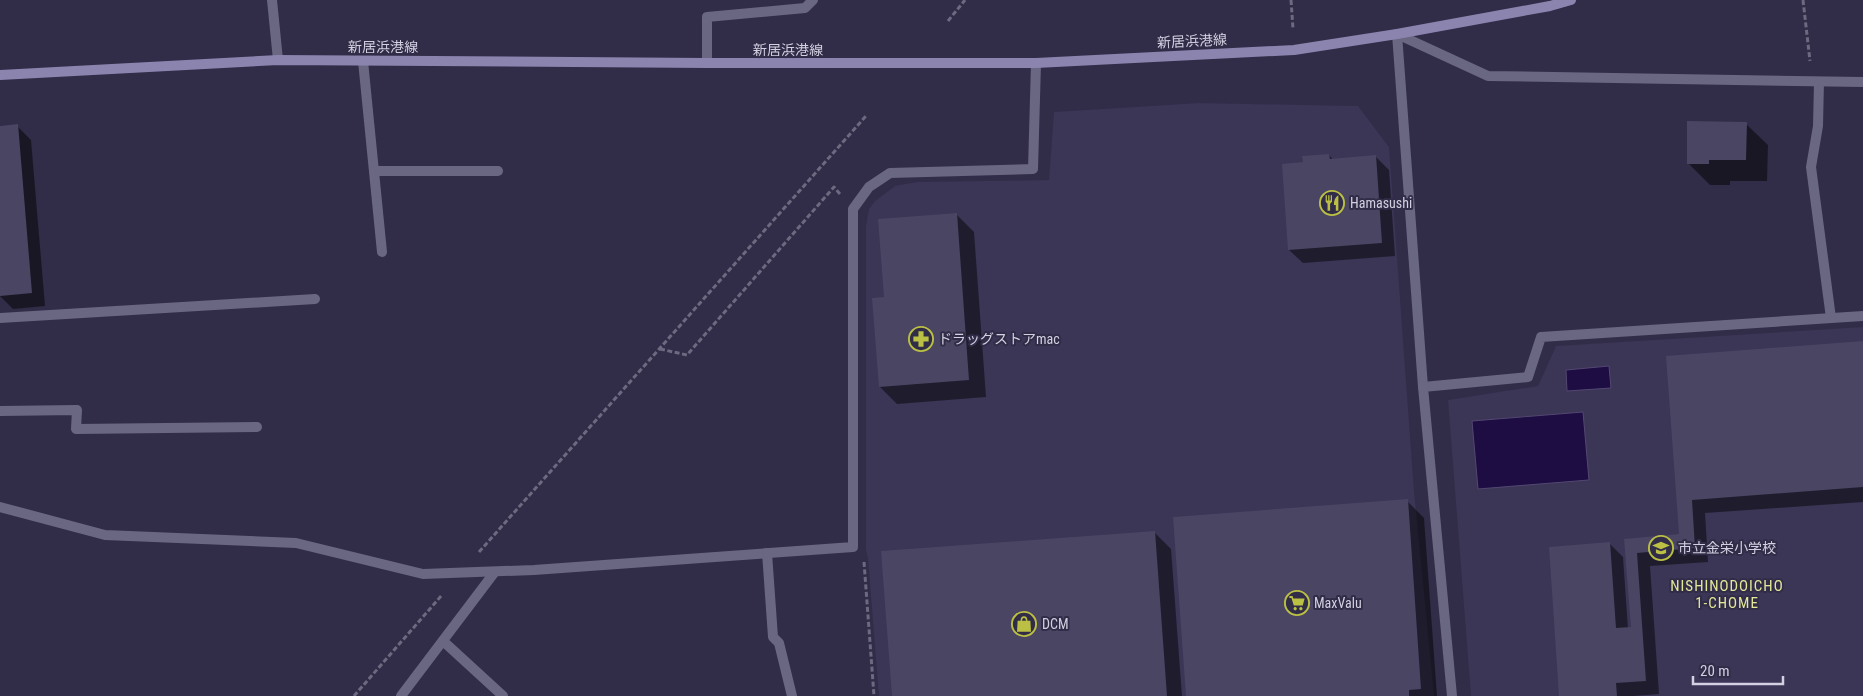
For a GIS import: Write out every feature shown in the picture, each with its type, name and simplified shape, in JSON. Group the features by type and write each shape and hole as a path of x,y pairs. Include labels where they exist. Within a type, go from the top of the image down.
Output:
{"main road":[{"name":"新居浜港線","path":"0,75 278,60 1036,63 1294,50 1397,34 1550,6 1571,0"}],"street":[{"path":"272,0 278,60"},
{"path":"707,63 708,17 805,8 813,0"},
{"path":"1452,696 1423,387 1397,34 1488,76 1863,82"},
{"path":"363,61 382,252"},
{"path":"0,507 105,535 296,543 423,574 494,573 853,546 853,209 869,187 890,173 1033,169 1036,63"},
{"path":"1816,82 1818,126 1811,167 1831,318"},
{"path":"374,171 498,171"},
{"path":"0,318 315,298"},
{"path":"1423,387 1528,377 1542,337 1863,316"},
{"path":"0,411 77,410 76,429 257,427"},
{"path":"767,553 773,637 779,644 792,696"},
{"path":"401,696 494,573"},
{"path":"443,641 503,696"}],"path":[{"path":"948,20 965,0"},
{"path":"1291,0 1294,50"},
{"path":"1803,0 1816,82"},
{"path":"354,696 866,116"},
{"path":"660,349 687,355 834,187 853,209"},
{"path":"853,546 864,562 874,696"}],"shaded area":[{"path":"1199,103 1358,106 1389,147 1414,491 1434,696 879,696 866,550 866,226 869,209 875,201 895,186 905,184 918,182 1049,180 1054,112"},
{"name":"市立金栄小学校","path":"1863,327 1863,696 1471,696 1448,400 1538,386 1556,346"},
{"path":"1609,366 1611,388 1567,391 1566,370"},
{"path":"1583,412 1589,480 1478,489 1472,421"}],"building":[{"path":"1687,121 1747,122 1746,160 1709,160 1709,164 1687,164"},
{"path":"18,124 32,293 0,296 0,126"},
{"name":"Hamasushi","path":"1329,154 1330,159 1376,155 1382,243 1288,250 1282,164 1303,162 1302,156"},
{"name":"ドラッグストアmac","path":"957,213 969,380 879,387 872,298 884,297 878,219"},
{"path":"1863,341 1863,487 1692,500 1695,548 1637,553 1646,681 1616,683 1617,696 1559,696 1549,547 1610,542 1616,628 1631,627 1624,539 1679,534 1666,356"},
{"name":"MaxValu","path":"1408,499 1421,689 1409,690 1409,696 1186,696 1173,517"},
{"name":"DCM","path":"1155,531 1167,696 892,696 881,551"}],"place":[{"name":"Hamasushi","path":"1332,203"},
{"name":"ドラッグストアmac","path":"921,339"},
{"name":"市立金栄小学校","path":"1661,548"},
{"name":"MaxValu","path":"1297,603"},
{"name":"DCM","path":"1024,624"}],"district":[{"name":"NISHINODOICHO 1-CHOME","path":"1727,594"}]}
